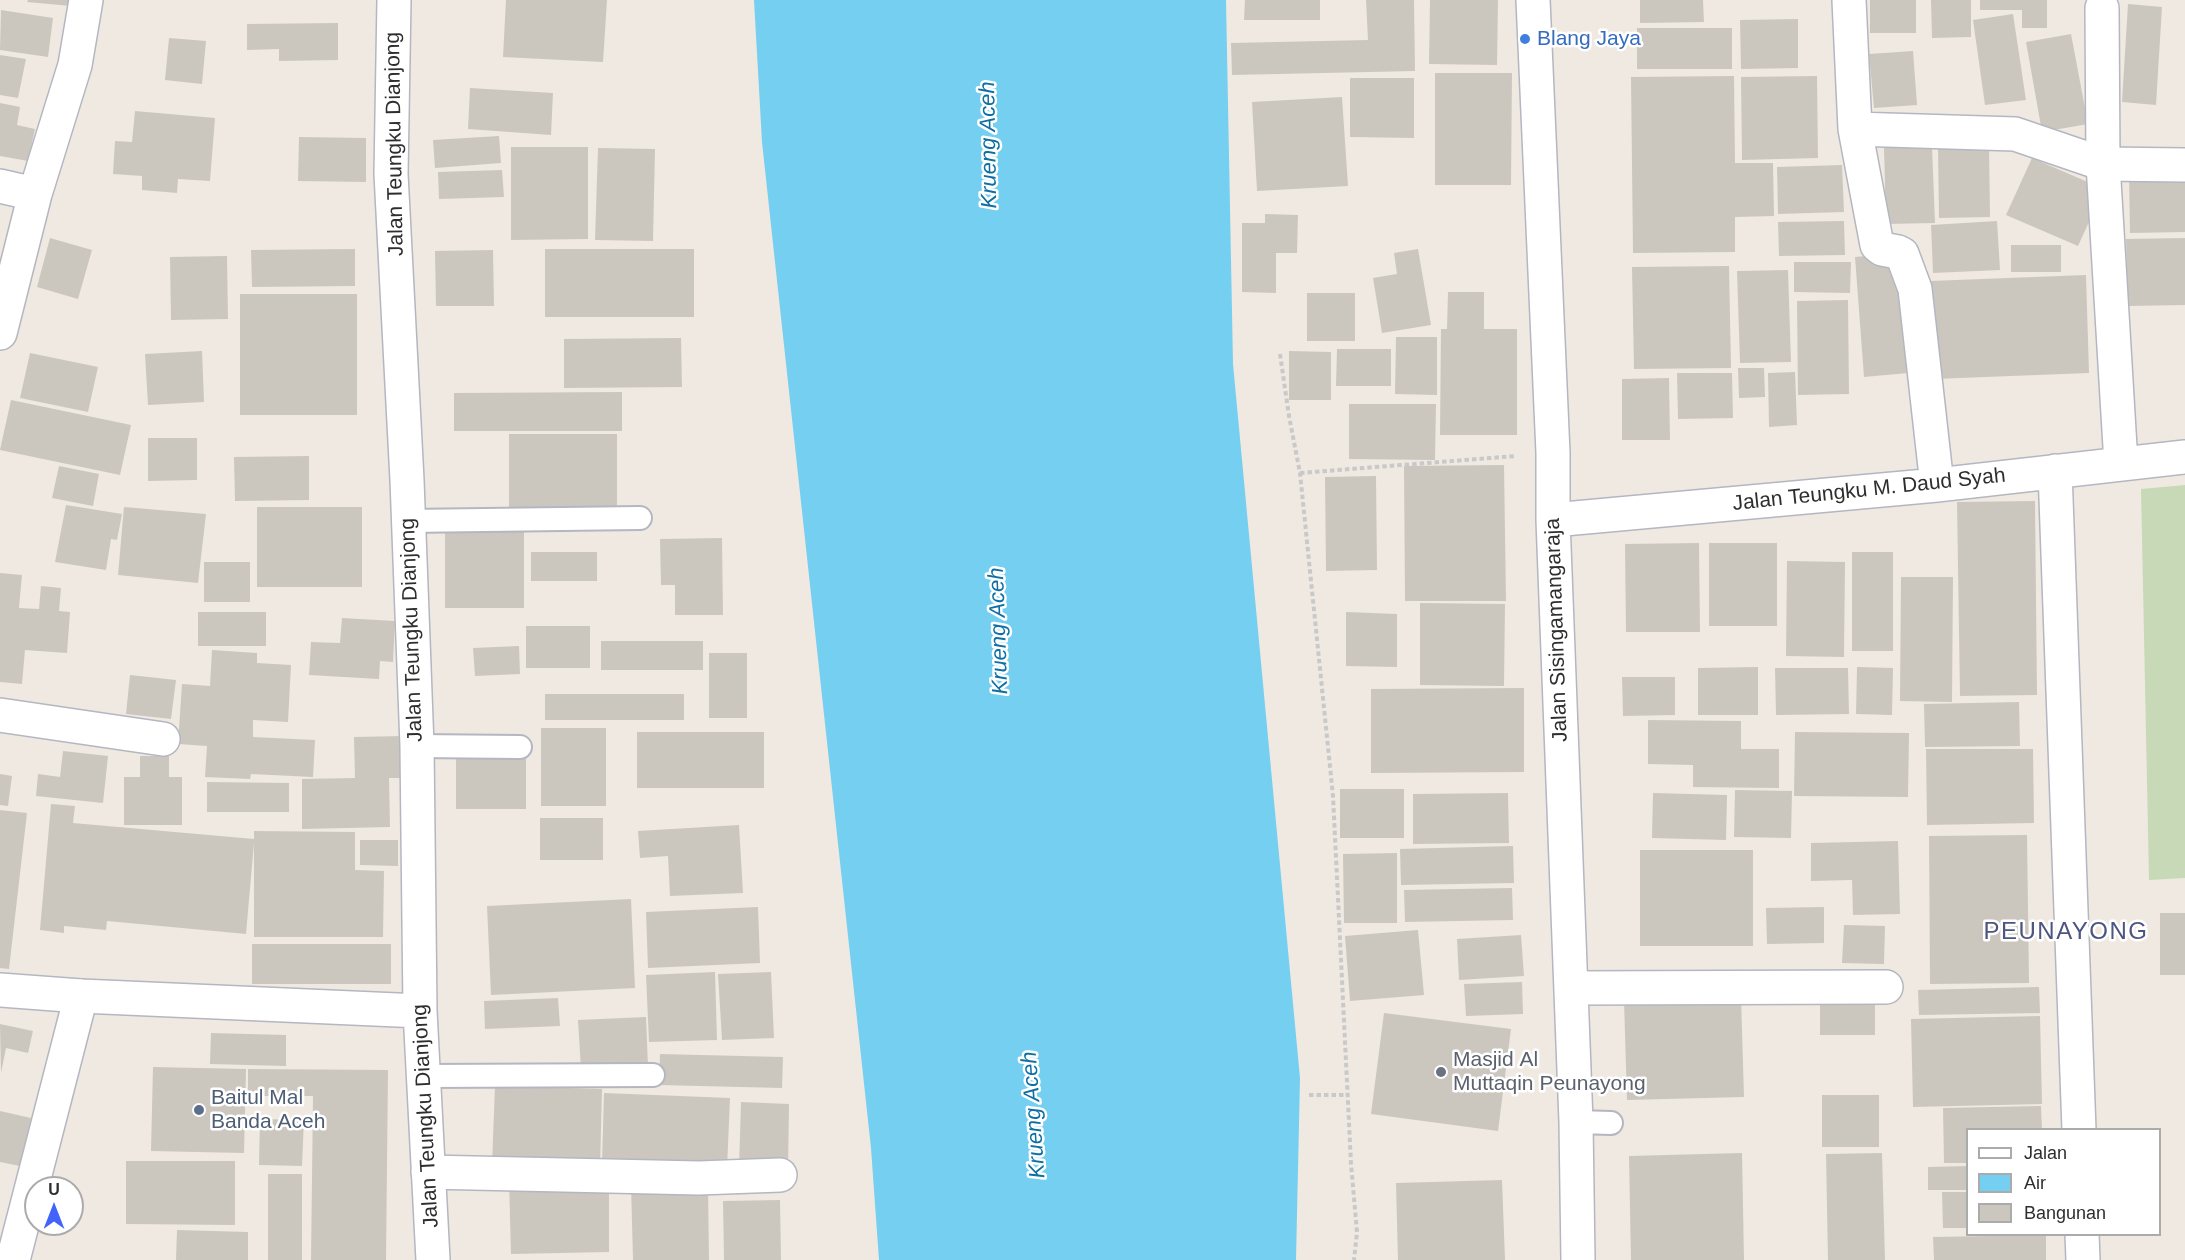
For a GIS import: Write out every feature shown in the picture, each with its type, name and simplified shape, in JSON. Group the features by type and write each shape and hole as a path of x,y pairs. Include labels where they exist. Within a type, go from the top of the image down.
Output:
{"street":[{"path":"0,333 35,194 75,65 86,0"},
{"name":"Jalan Teungku Dianjong","path":"394,0 391,174 407,480 417,746 420,1011 433,1260"},
{"name":"Jalan Sisingamangaraja","path":"1533,0 1553,453 1553,519 1576,1122 1578,1260"},
{"path":"1849,0 1855,129 1876,244 1882,249 1902,254 1915,289 1937,485"},
{"path":"2102,8 2103,164 2121,464"},
{"path":"1855,129 2015,134 2103,164 2185,165"},
{"path":"0,186 35,194"},
{"name":"Jalan Teungku M. Daud Syah","path":"1553,519 1937,485 2185,457"},
{"path":"2055,471 2079,1128"},
{"path":"0,716 163,739"},
{"path":"1571,988 1886,987"},
{"path":"0,990 81,996 420,1011"},
{"path":"13,1260 81,996"},
{"path":"428,1172 699,1178 780,1175"},
{"path":"2082,1236 2083,1260"}],"lane":[{"path":"407,521 640,518"},
{"path":"417,746 520,747"},
{"path":"425,1077 653,1075"},
{"path":"1576,1122 1611,1123"}],"path":[{"path":"1280,354 1300,473 1333,796 1347,1095 1357,1232 1354,1260"},
{"path":"1300,473 1553,453"},
{"path":"1310,1095 1347,1095"}],"green space":[{"path":"2185,485 2185,878 2149,880 2141,489"}],"water":[{"name":"Krueng Aceh","path":"754,0 1226,0 1233,364 1300,1078 1296,1260 879,1260 871,1148 762,142"}],"building":[{"path":"28,0 82,0 82,7 27,2"},
{"path":"506,0 607,0 603,62 503,57"},
{"path":"1245,0 1320,0 1320,20 1244,20"},
{"path":"1366,0 1414,0 1415,71 1232,75 1231,43 1368,40"},
{"path":"1430,0 1498,0 1497,65 1429,64"},
{"path":"1640,0 1703,0 1704,22 1640,23"},
{"path":"1870,0 1916,0 1916,33 1870,33"},
{"path":"1931,0 1971,0 1971,37 1932,38"},
{"path":"1980,0 2047,0 2047,28 2022,28 2022,10 1980,10"},
{"path":"2128,4 2162,7 2156,105 2122,102"},
{"path":"1,10 53,18 48,57 0,50"},
{"path":"2013,14 2026,100 1985,105 1973,20"},
{"path":"1798,19 1798,68 1741,69 1740,20"},
{"path":"338,23 338,60 279,61 279,49 247,50 247,24"},
{"path":"1637,28 1732,28 1732,69 1637,69"},
{"path":"2071,34 2088,124 2042,132 2026,42"},
{"path":"169,38 206,41 202,84 165,80"},
{"path":"1913,51 1917,105 1874,108 1869,54"},
{"path":"0,55 26,59 18,98 0,95"},
{"path":"1435,73 1512,73 1511,185 1435,185"},
{"path":"1734,76 1735,163 1773,163 1774,216 1735,217 1735,252 1633,253 1631,77"},
{"path":"1817,76 1818,158 1742,160 1741,77"},
{"path":"1350,78 1414,78 1414,138 1350,137"},
{"path":"470,88 553,93 551,135 468,129"},
{"path":"1342,97 1348,186 1257,191 1252,102"},
{"path":"0,103 20,107 17,125 35,129 28,161 0,156"},
{"path":"135,111 215,118 210,181 178,179 177,193 142,190 142,176 113,174 115,141 132,142"},
{"path":"499,136 501,163 435,168 433,140"},
{"path":"299,137 366,138 366,182 298,181"},
{"path":"1989,144 1990,217 1939,218 1938,145"},
{"path":"511,147 588,147 588,239 511,240"},
{"path":"1932,147 1935,223 1886,224 1884,148"},
{"path":"598,148 655,149 653,241 595,240"},
{"path":"2032,158 2104,189 2078,246 2006,215"},
{"path":"1842,165 1844,212 1778,214 1777,167"},
{"path":"502,170 504,197 439,199 438,172"},
{"path":"2185,173 2185,232 2130,233 2129,174"},
{"path":"1265,214 1298,215 1297,253 1276,253 1276,293 1242,292 1242,223 1265,223"},
{"path":"1844,221 1845,255 1779,256 1778,222"},
{"path":"1997,221 2000,270 1933,273 1931,225"},
{"path":"50,238 92,250 78,299 37,287"},
{"path":"2185,238 2185,305 2128,306 2126,239"},
{"path":"2011,245 2061,245 2061,272 2011,272"},
{"path":"355,249 355,286 252,287 251,250"},
{"path":"545,249 694,249 694,317 545,317"},
{"path":"1418,249 1431,325 1382,333 1373,278 1397,274 1394,253"},
{"path":"493,250 494,306 436,306 435,251"},
{"path":"1898,253 1908,373 1864,377 1855,257"},
{"path":"227,256 228,319 171,320 170,257"},
{"path":"1794,262 1851,262 1850,293 1794,292"},
{"path":"1729,266 1731,368 1634,369 1632,267"},
{"path":"1788,270 1791,362 1740,363 1737,271"},
{"path":"2086,275 2089,373 1934,379 1930,281"},
{"path":"1448,292 1484,292 1484,329 1517,329 1517,435 1440,435 1441,329 1447,329"},
{"path":"1307,293 1355,293 1355,341 1307,341"},
{"path":"240,294 357,294 357,415 240,415"},
{"path":"1848,300 1849,394 1798,395 1797,301"},
{"path":"1396,337 1437,337 1437,395 1395,394"},
{"path":"681,338 682,387 564,388 564,339"},
{"path":"1337,349 1391,349 1391,386 1336,386"},
{"path":"202,351 204,402 148,405 145,354"},
{"path":"1289,351 1331,352 1331,400 1289,400"},
{"path":"30,353 98,367 88,412 20,398"},
{"path":"1738,368 1764,368 1765,397 1739,398"},
{"path":"1795,372 1797,425 1769,427 1768,373"},
{"path":"1677,373 1732,373 1733,418 1678,419"},
{"path":"1669,378 1670,440 1622,440 1622,379"},
{"path":"622,392 622,431 454,431 454,393"},
{"path":"11,400 131,425 120,475 0,450"},
{"path":"1349,404 1436,404 1435,460 1349,459"},
{"path":"509,434 617,434 617,512 509,512"},
{"path":"148,438 197,438 197,480 148,481"},
{"path":"309,456 309,500 235,501 234,457"},
{"path":"1504,465 1506,601 1405,601 1404,466"},
{"path":"59,466 99,474 93,506 52,498"},
{"path":"1376,476 1377,570 1326,571 1325,477"},
{"path":"2035,501 2037,695 1960,696 1957,502"},
{"path":"66,505 122,514 117,540 111,539 106,570 55,562"},
{"path":"124,507 206,514 198,583 118,575"},
{"path":"257,507 362,507 362,587 257,587"},
{"path":"445,523 524,523 524,608 445,608"},
{"path":"722,538 723,615 675,615 675,585 661,585 660,539"},
{"path":"1699,543 1700,632 1626,632 1625,544"},
{"path":"1709,543 1777,543 1777,626 1709,626"},
{"path":"531,552 597,552 597,581 531,581"},
{"path":"1852,552 1893,552 1893,651 1852,651"},
{"path":"1787,561 1845,562 1844,657 1786,656"},
{"path":"204,562 250,562 250,602 204,602"},
{"path":"0,573 22,575 19,608 39,609 41,586 61,588 59,611 70,612 67,653 25,650 22,684 0,682"},
{"path":"1901,577 1953,577 1952,702 1900,701"},
{"path":"1420,603 1505,604 1504,686 1420,685"},
{"path":"198,612 266,612 266,646 198,646"},
{"path":"1346,612 1397,614 1397,667 1346,666"},
{"path":"342,618 395,621 393,662 380,661 379,679 309,675 311,642 340,643"},
{"path":"526,626 590,626 590,668 526,668"},
{"path":"601,641 703,641 703,670 601,670"},
{"path":"519,646 520,674 475,676 473,648"},
{"path":"212,650 257,653 257,663 291,665 288,722 253,720 253,737 315,740 313,777 251,774 250,779 205,777 207,746 178,744 182,684 210,686"},
{"path":"709,653 747,653 747,718 709,718"},
{"path":"1758,667 1758,715 1698,715 1698,668"},
{"path":"1857,667 1893,668 1892,715 1856,714"},
{"path":"1775,668 1848,668 1849,714 1776,715"},
{"path":"130,675 176,680 171,719 126,714"},
{"path":"1622,677 1675,677 1675,715 1623,716"},
{"path":"1524,688 1524,772 1371,773 1371,689"},
{"path":"545,694 684,694 684,720 545,720"},
{"path":"2019,702 2020,746 1925,747 1924,704"},
{"path":"1648,720 1741,721 1741,749 1779,749 1779,788 1693,787 1693,765 1648,764"},
{"path":"541,728 606,728 606,806 541,806"},
{"path":"637,732 764,732 764,788 637,788"},
{"path":"1795,732 1909,733 1908,797 1794,796"},
{"path":"404,736 404,778 389,778 390,827 302,829 302,779 355,778 354,737"},
{"path":"1926,749 2033,749 2034,823 1927,825"},
{"path":"63,751 108,756 103,803 36,796 38,774 60,777"},
{"path":"140,756 169,756 169,777 182,777 182,825 124,825 124,777 140,777"},
{"path":"456,757 526,757 526,809 456,809"},
{"path":"0,774 12,776 8,806 0,805"},
{"path":"207,782 289,783 289,812 207,812"},
{"path":"1340,789 1404,789 1404,838 1340,838"},
{"path":"1735,790 1792,791 1791,838 1734,837"},
{"path":"1508,793 1509,843 1413,844 1413,794"},
{"path":"1653,793 1727,795 1726,840 1652,838"},
{"path":"51,804 75,806 73,823 254,839 254,831 355,832 355,870 384,871 383,937 254,937 254,843 246,934 107,921 106,930 64,926 64,933 40,930"},
{"path":"0,810 27,813 9,969 0,968"},
{"path":"540,818 603,818 603,860 540,860"},
{"path":"739,825 743,893 670,896 668,856 640,858 638,831"},
{"path":"2027,835 2029,983 1930,984 1929,836"},
{"path":"360,840 398,840 398,866 360,865"},
{"path":"1898,841 1900,914 1853,915 1852,880 1811,881 1811,843"},
{"path":"1513,846 1514,883 1401,885 1400,849"},
{"path":"1640,850 1753,850 1753,946 1640,946"},
{"path":"1397,853 1397,923 1344,923 1343,854"},
{"path":"1512,888 1513,920 1405,922 1404,890"},
{"path":"631,899 635,988 491,995 487,906"},
{"path":"758,907 760,963 648,968 646,912"},
{"path":"1824,907 1824,943 1767,944 1766,908"},
{"path":"2160,913 2185,913 2185,975 2160,975"},
{"path":"1844,925 1885,926 1884,964 1842,963"},
{"path":"1418,930 1424,995 1350,1001 1345,936"},
{"path":"1521,935 1524,976 1459,980 1457,939"},
{"path":"252,944 391,944 391,984 252,984"},
{"path":"715,972 717,1040 649,1042 646,975"},
{"path":"771,972 774,1038 722,1040 718,974"},
{"path":"1522,982 1523,1014 1466,1016 1464,984"},
{"path":"2039,987 2040,1013 1919,1015 1918,990"},
{"path":"1875,996 1875,1035 1820,1035 1820,997"},
{"path":"1741,997 1744,1097 1627,1100 1624,1001"},
{"path":"558,998 560,1026 485,1029 484,1001"},
{"name":"Masjid Al Muttaqin Peunayong","path":"1384,1013 1511,1029 1498,1131 1371,1114"},
{"path":"2040,1016 2042,1104 1913,1107 1911,1019"},
{"path":"646,1017 648,1066 581,1069 578,1020"},
{"path":"0,1024 33,1031 28,1053 6,1048 1,1073"},
{"path":"211,1033 286,1035 286,1066 210,1064"},
{"path":"660,1054 783,1057 782,1088 659,1085"},
{"name":"Baitul Mal Banda Aceh","path":"153,1067 246,1069 244,1153 151,1151"},
{"path":"248,1069 388,1070 386,1260 311,1260 313,1096 248,1096"},
{"path":"495,1086 602,1089 600,1168 492,1165"},
{"path":"604,1093 730,1098 727,1169 602,1164"},
{"path":"1822,1095 1879,1095 1879,1147 1822,1147"},
{"path":"741,1102 789,1104 788,1170 739,1169"},
{"path":"2041,1106 2042,1128 1966,1128 1966,1163 1944,1163 1943,1108"},
{"path":"0,1111 31,1118 20,1166 0,1162"},
{"path":"260,1119 304,1120 302,1166 259,1165"},
{"path":"1742,1153 1744,1260 1631,1260 1629,1156"},
{"path":"1882,1153 1885,1260 1828,1260 1826,1154"},
{"path":"126,1161 235,1161 235,1225 126,1224"},
{"path":"1966,1166 1966,1190 1928,1190 1928,1167"},
{"path":"268,1174 302,1174 302,1260 268,1260"},
{"path":"509,1180 609,1180 609,1252 511,1254"},
{"path":"1502,1180 1505,1260 1398,1260 1396,1183"},
{"path":"631,1185 708,1185 709,1260 633,1260"},
{"path":"1942,1192 1966,1192 1966,1228 1943,1228"},
{"path":"780,1200 781,1260 724,1260 723,1201"},
{"path":"177,1230 248,1232 248,1260 176,1260"},
{"path":"2046,1236 2046,1260 1934,1260 1933,1237"}],"place":[{"name":"Blang Jaya","path":"1525,39"},
{"name":"Masjid Al Muttaqin Peunayong","path":"1441,1072"},
{"name":"Baitul Mal Banda Aceh","path":"199,1110"}],"district":[{"name":"PEUNAYONG","path":"2066,932"}]}
